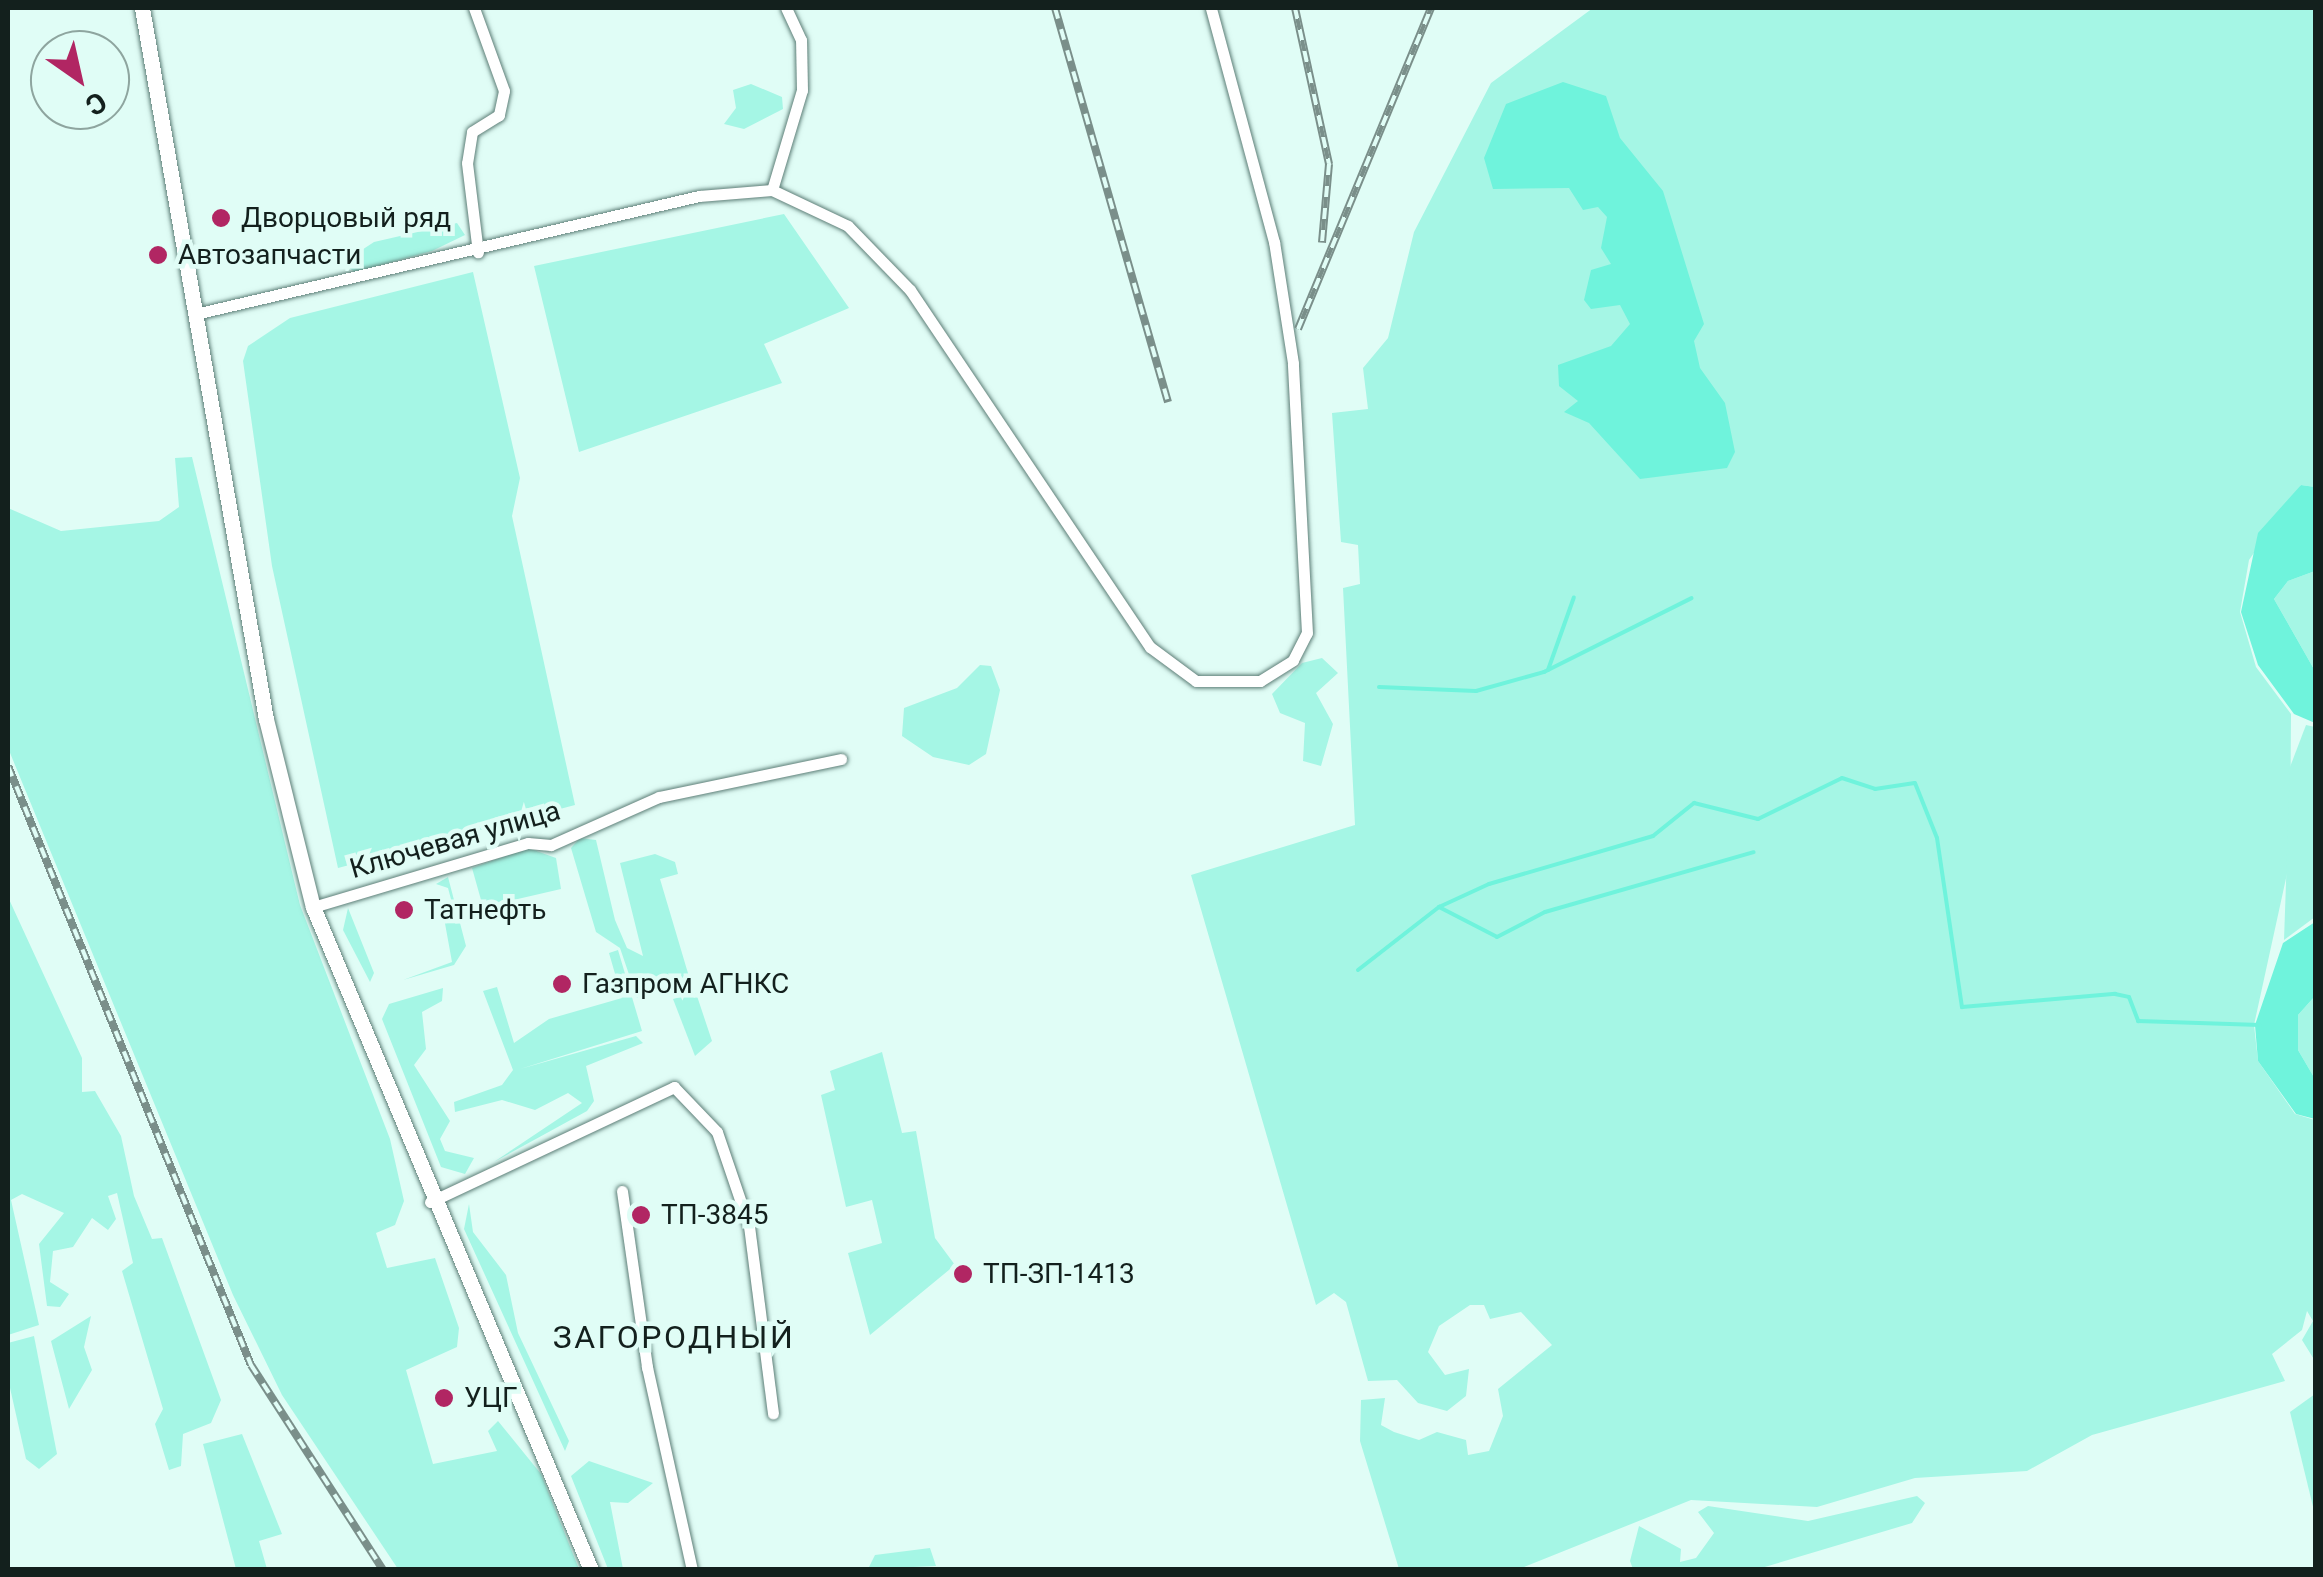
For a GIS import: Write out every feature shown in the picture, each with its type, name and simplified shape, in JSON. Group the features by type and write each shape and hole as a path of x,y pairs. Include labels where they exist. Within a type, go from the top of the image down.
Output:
{"main road":[{"path":"142,8 266,719 313,907 430,1202 590,1570"}],"street":[{"path":"474,8 504,91 498,115 472,132 478,252"},
{"path":"772,190 802,90 801,40 786,8"},
{"path":"195,314 478,252 699,196 772,190 848,226 910,290 1150,648 1196,681 1260,680 1293,660 1308,634 1293,363 1274,242 1211,8"},
{"name":"Ключевая улица","path":"313,907 528,843 551,845 609,814 700,785 841,759"},
{"path":"430,1202 674,1087 717,1132 748,1226 773,1413"},
{"path":"622,1190 647,1367 692,1570"}],"shaded area":[{"path":"1593,8 2315,8 2315,487 2301,485 2249,560 2240,612 2256,667 2291,714 2290,860 2254,1025 2258,1061 2295,1114 2315,1120 2315,1361 2302,1340 2313,1321 2307,1311 2302,1330 2272,1354 2285,1381 2092,1435 2027,1471 1915,1478 1817,1507 1691,1500 1519,1569 1399,1569 1360,1441 1361,1400 1385,1398 1381,1425 1394,1432 1419,1440 1437,1432 1466,1440 1468,1455 1489,1451 1503,1416 1498,1389 1552,1345 1521,1312 1490,1319 1484,1305 1470,1305 1439,1326 1428,1352 1445,1375 1469,1369 1466,1396 1447,1411 1418,1403 1397,1380 1368,1381 1346,1302 1334,1293 1316,1305 1191,875 1355,825 1343,588 1360,584 1358,545 1341,542 1332,413 1368,409 1363,368 1388,338 1414,232 1491,83"},
{"path":"1563,82 1606,96 1620,138 1663,191 1704,324 1694,341 1700,368 1725,403 1735,452 1727,468 1640,479 1589,423 1564,412 1578,401 1559,386 1558,365 1611,346 1630,324 1620,305 1591,309 1584,300 1591,270 1611,264 1601,248 1607,217 1598,207 1583,210 1569,188 1493,189 1484,158 1506,104"},
{"path":"751,84 782,97 783,109 744,129 724,124 736,108 733,90"},
{"path":"784,214 849,308 764,344 782,383 579,452 534,266"},
{"path":"457,223 465,235 432,251 355,272 342,263 374,242"},
{"path":"473,272 520,478 512,516 575,805 338,868 272,566 243,361 248,346 290,318"},
{"path":"192,457 300,905 390,1139 404,1201 395,1225 376,1233 387,1268 435,1258 459,1328 457,1347 406,1370 433,1464 497,1451 488,1431 498,1421 541,1474 579,1569 398,1569 282,1395 233,1295 8,748 8,508 61,531 159,521 179,507 175,458"},
{"path":"2301,485 2315,487 2315,571 2288,581 2274,599 2315,671 2315,723 2294,714 2258,665 2241,612 2258,533"},
{"path":"2315,571 2315,671 2274,599 2288,581"},
{"path":"1322,658 1338,673 1316,693 1333,724 1321,766 1303,761 1305,723 1280,713 1272,694 1302,663"},
{"path":"980,665 991,666 1000,690 986,754 969,765 933,757 902,736 904,708 957,688"},
{"path":"2306,725 2315,727 2315,917 2284,940 2290,767"},
{"path":"580,838 596,840 615,920 627,948 643,956 620,863 655,854 675,862 678,874 660,879 690,980 637,998 620,948 596,932 571,848"},
{"path":"528,848 556,858 561,889 483,907 472,868"},
{"path":"448,877 466,946 454,965 403,980 452,962 442,907 452,903 448,888 436,884"},
{"path":"8,897 82,1058 82,1092 95,1091 121,1136 134,1196 152,1239 162,1238 221,1400 211,1423 183,1434 181,1466 169,1470 155,1424 163,1409 122,1271 133,1263 117,1193 108,1196 116,1219 108,1230 92,1218 73,1247 53,1251 50,1282 69,1294 60,1307 47,1306 39,1244 64,1213 22,1194 11,1200 39,1325 8,1335"},
{"path":"348,908 374,973 370,982 343,930"},
{"path":"2315,922 2315,996 2298,1015 2298,1050 2315,1079 2315,1119 2296,1114 2258,1061 2255,1025 2283,943"},
{"path":"618,950 642,1031 520,1069 636,1036 643,1043 586,1066 594,1101 587,1111 494,1162 582,1103 568,1093 535,1110 502,1100 455,1112 454,1102 502,1085 513,1070 483,991 497,987 514,1043 549,1019 622,998 609,953"},
{"path":"443,988 442,1001 422,1012 426,1049 414,1065 450,1121 440,1139 445,1151 474,1158 465,1174 441,1167 382,1019 389,1004"},
{"path":"696,993 712,1041 695,1056 673,999"},
{"path":"2315,996 2315,1079 2298,1050 2298,1015"},
{"path":"882,1052 902,1133 916,1131 935,1238 955,1265 870,1335 848,1253 882,1243 872,1200 846,1207 821,1095 835,1090 830,1071"},
{"path":"469,1204 473,1232 506,1275 518,1333 569,1441 565,1451 464,1229"},
{"path":"91,1316 84,1347 92,1370 69,1409 51,1341"},
{"path":"34,1336 57,1454 39,1469 26,1459 8,1379 8,1343"},
{"path":"2315,1394 2315,1515 2290,1412"},
{"path":"242,1434 282,1534 259,1541 267,1569 236,1569 203,1444"},
{"path":"589,1461 653,1483 628,1503 610,1502 623,1569 608,1569 571,1476"},
{"path":"1917,1496 1925,1503 1912,1523 1758,1569 1633,1569 1630,1561 1639,1526 1681,1549 1680,1562 1696,1558 1714,1533 1698,1512 1708,1506 1808,1521"},
{"path":"930,1548 936,1566 868,1569 875,1555"}],"waterway":[{"path":"1548,670 1574,597"},
{"path":"1379,687 1476,691 1544,672 1692,598"},
{"path":"1358,970 1439,907 1489,884 1653,836 1694,803 1758,819 1842,778 1875,789 1915,783 1937,838 1962,1007 2115,994 2129,997 2138,1021 2260,1025"},
{"path":"1439,907 1497,937 1545,912 1754,852"}],"railway":[{"path":"1055,8 1168,402"},
{"path":"1295,8 1329,164 1322,243"},
{"path":"1298,329 1431,8"},
{"path":"8,766 251,1365 383,1570"}],"place":[{"name":"Дворцовый ряд","path":"221,218"},
{"name":"Автозапчасти","path":"158,255"},
{"name":"Татнефть","path":"404,910"},
{"name":"Газпром АГНКС","path":"562,984"},
{"name":"ТП-3845","path":"641,1215"},
{"name":"ТП-ЗП-1413","path":"963,1274"},
{"name":"УЦГ","path":"444,1398"}],"district":[{"name":"ЗАГОРОДНЫЙ","path":"674,1337"}]}
